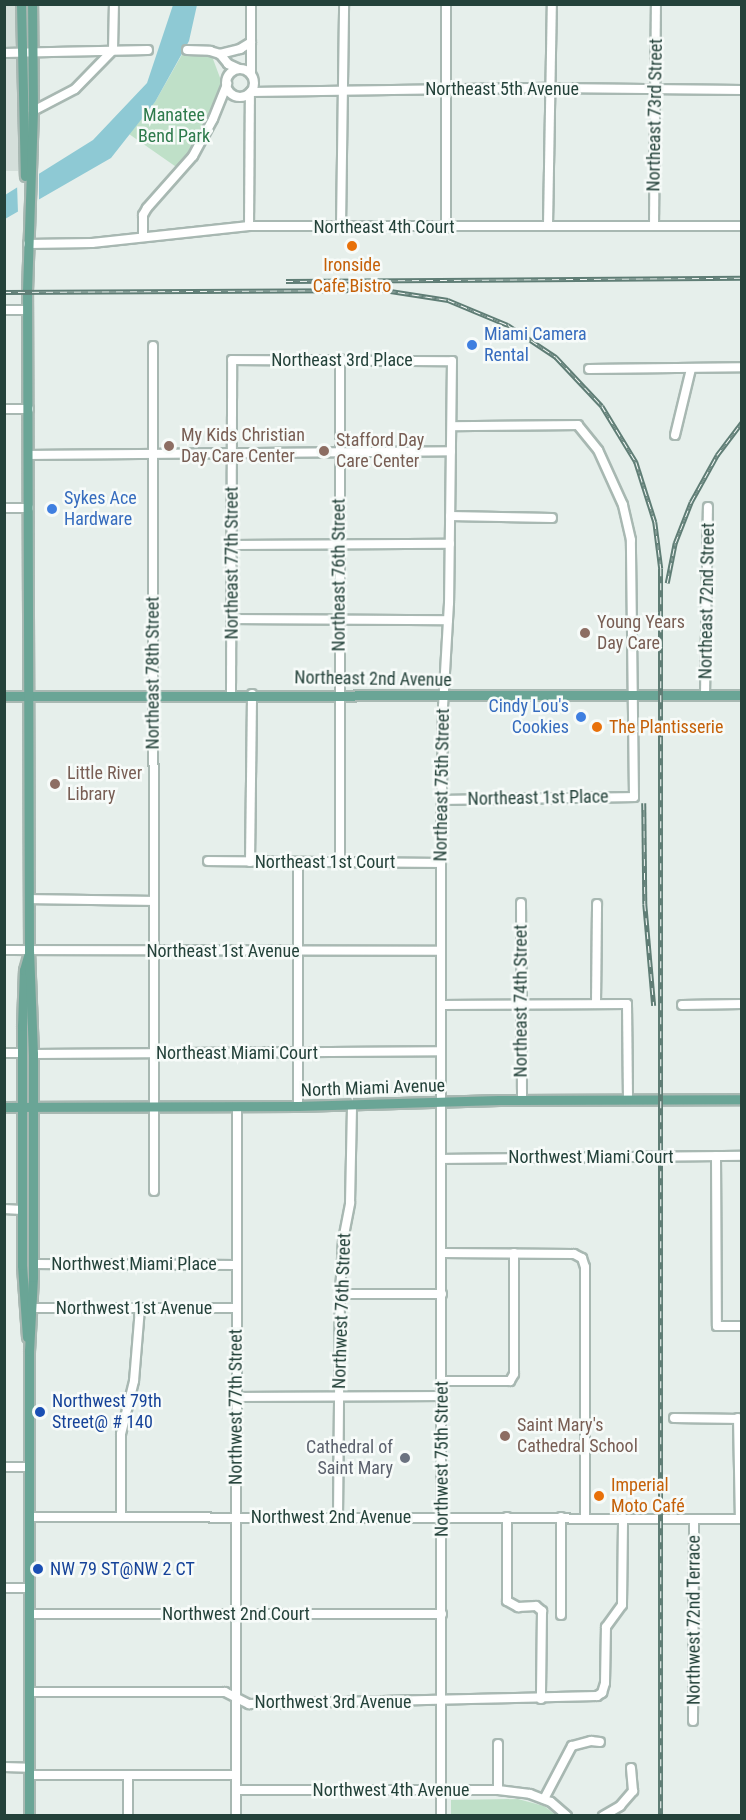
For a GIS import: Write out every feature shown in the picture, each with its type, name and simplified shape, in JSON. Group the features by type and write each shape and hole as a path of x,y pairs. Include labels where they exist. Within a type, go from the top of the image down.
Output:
{"main road":[{"path":"21,4 28,177 30,696 29,951 24,970 33,1107 33,1264 29,1351 29,1815"},
{"path":"28,177 33,111 32,4"},
{"name":"Northeast 2nd Avenue","path":"4,696 741,695"},
{"path":"28,1053 23,1107 22,1210 24,1322 29,1351"},
{"name":"North Miami Avenue","path":"4,1107 298,1107 522,1099 741,1099"},
{"path":"22,1210 33,1264"}],"street":[{"path":"33,111 75,89 113,50 114,4"},
{"path":"249,226 251,4"},
{"path":"341,227 344,4"},
{"path":"446,4 447,228"},
{"path":"548,225 552,4"},
{"name":"Northeast 73rd Street","path":"654,226 656,4"},
{"path":"187,50 220,54 240,49 251,42"},
{"path":"4,53 148,50"},
{"path":"220,54 228,64 252,77 262,90"},
{"path":"227,81 251,61"},
{"path":"143,237 143,215 193,156 220,102 227,81 228,64"},
{"path":"227,81 237,96 250,104"},
{"name":"Northeast 5th Avenue","path":"220,102 262,90 550,88 741,90"},
{"name":"Northeast 4th Court","path":"28,244 92,243 249,226 447,228 548,225 741,226"},
{"path":"4,310 27,310"},
{"name":"Northeast 78th Street","path":"153,346 153,1191"},
{"name":"Northeast 76th Street","path":"340,359 340,862"},
{"name":"Northeast 3rd Place","path":"232,360 452,360"},
{"name":"Northeast 77th Street","path":"231,694 232,360"},
{"name":"Northeast 75th Street","path":"440,1102 442,800 450,544 452,360"},
{"path":"589,369 741,367"},
{"path":"675,435 691,369"},
{"path":"4,409 29,409"},
{"path":"452,426 578,425 598,450 623,505 631,540 634,695"},
{"path":"29,455 451,451"},
{"name":"Northeast 72nd Street","path":"705,695 708,507"},
{"path":"4,508 29,508"},
{"path":"450,516 552,518"},
{"path":"232,545 450,544"},
{"path":"232,619 448,620"},
{"path":"250,862 252,694"},
{"name":"Northeast 1st Place","path":"442,800 634,797 634,695"},
{"name":"Northeast 1st Court","path":"208,861 441,863"},
{"path":"298,862 298,1107"},
{"path":"29,900 153,901"},
{"name":"Northeast 74th Street","path":"521,903 522,1099"},
{"path":"596,1004 597,904"},
{"name":"Northeast 1st Avenue","path":"4,951 441,951"},
{"path":"441,1005 627,1004 628,1099"},
{"path":"682,1005 741,1004"},
{"name":"Northeast Miami Court","path":"4,1053 441,1052"},
{"name":"Northwest 75th Street","path":"440,1102 441,1815"},
{"name":"Northwest 76th Street","path":"338,1517 340,1294 343,1240 350,1203 352,1106"},
{"name":"Northwest 77th Street","path":"236,1815 237,1107"},
{"path":"716,1156 717,1326 741,1326"},
{"name":"Northwest Miami Court","path":"441,1159 741,1156"},
{"path":"4,1209 22,1210"},
{"path":"442,1253 574,1254 582,1258 585,1267 585,1518"},
{"path":"442,1381 510,1381 514,1374 514,1253"},
{"name":"Northwest Miami Place","path":"33,1264 236,1264"},
{"path":"340,1294 442,1294"},
{"name":"Northwest 1st Avenue","path":"32,1308 236,1308"},
{"path":"121,1517 121,1434 134,1381 140,1308"},
{"path":"236,1397 442,1396"},
{"path":"674,1418 740,1418 740,1519"},
{"path":"4,1467 29,1467"},
{"name":"Northwest 2nd Avenue","path":"29,1517 740,1519"},
{"path":"507,1517 507,1601 518,1607 536,1606 542,1611 542,1699"},
{"path":"561,1518 561,1615"},
{"name":"Northwest 3rd Avenue","path":"29,1692 225,1692 249,1704 442,1702 597,1696 602,1693 605,1683 606,1627 623,1600 623,1518"},
{"name":"Northwest 72nd Terrace","path":"693,1721 694,1519"},
{"path":"4,1588 29,1588"},
{"name":"Northwest 2nd Court","path":"29,1614 442,1614"},
{"path":"544,1800 572,1746 591,1741 600,1742"},
{"path":"498,1744 498,1790"},
{"path":"4,1767 29,1771 128,1775 236,1775"},
{"path":"603,1815 621,1806 633,1791 631,1768"},
{"path":"128,1775 128,1815"},
{"name":"Northwest 4th Avenue","path":"236,1790 498,1790 530,1794 551,1802 567,1815"}],"shaded area":[{"path":"5,5 18,5 18,171 5,171"}],"green space":[{"name":"Manatee Bend Park","path":"184,51 210,51 225,91 182,171 129,134 155,102"},
{"path":"518,1799 544,1806 556,1815 451,1815 451,1800"}],"water":[{"path":"173,5 197,5 189,41 155,102 111,158 5,219 5,195 93,140 147,83"}],"pier":[{"path":"39,171 39,201 18,213 17,184"}],"railway":[{"path":"286,281 742,278"},
{"path":"4,292 384,290 448,300 508,325 556,357 602,406 636,462 655,522 661,569 661,1816"},
{"path":"667,583 675,543 691,502 717,455 742,422"},
{"path":"644,803 645,904 654,1006"}],"place":[{"name":"Ironside Cafe Bistro","path":"352,246"},
{"name":"Miami Camera Rental","path":"472,345"},
{"name":"My Kids Christian Day Care Center","path":"169,446"},
{"name":"Stafford Day Care Center","path":"324,451"},
{"name":"Sykes Ace Hardware","path":"52,509"},
{"name":"Young Years Day Care","path":"585,633"},
{"name":"Cindy Lou's Cookies","path":"581,717"},
{"name":"The Plantisserie","path":"597,727"},
{"name":"Little River Library","path":"55,784"},
{"name":"Northwest 79th Street@ # 140","path":"40,1412"},
{"name":"Saint Mary's Cathedral School","path":"505,1436"},
{"name":"Cathedral of Saint Mary","path":"405,1458"},
{"name":"Imperial Moto Café","path":"599,1496"},
{"name":"NW 79 ST@NW 2 CT","path":"38,1569"}]}
